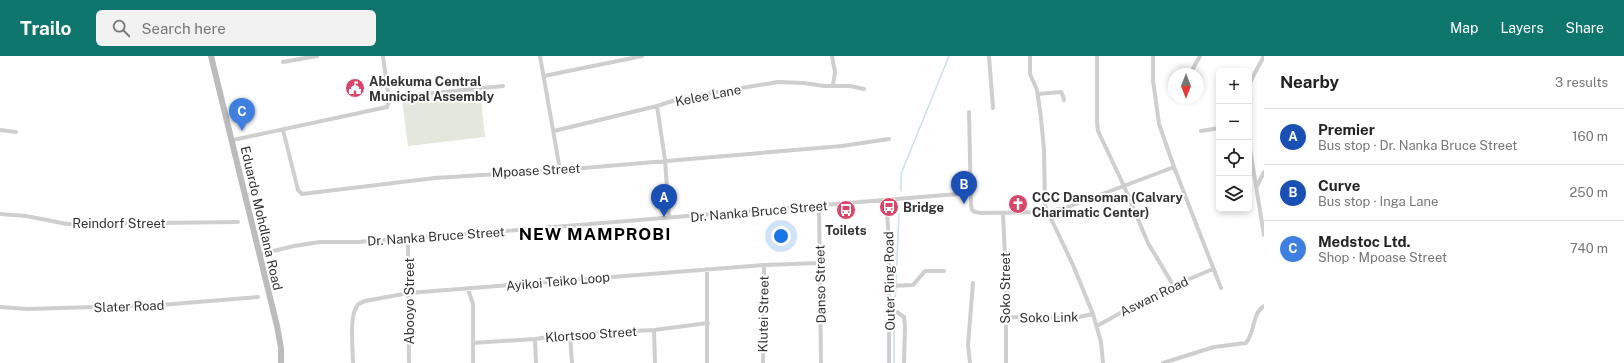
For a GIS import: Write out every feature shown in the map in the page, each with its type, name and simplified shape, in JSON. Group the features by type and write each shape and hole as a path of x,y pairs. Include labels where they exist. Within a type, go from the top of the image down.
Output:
{"main road":[{"name":"Eduardo Mohdlana Road","path":"211,56 233,140 250,218 261,254 280,339 281,363"}],"street":[{"path":"283,62 317,56"},
{"path":"233,140 387,107 389,101 383,56"},
{"path":"540,56 560,170"},
{"path":"544,76 622,57 642,56"},
{"path":"832,56 835,72 833,85"},
{"path":"988,56 993,108"},
{"path":"1030,56 1030,74 1038,94 1044,150 1044,201 1047,212 1073,265 1093,314 1097,326 1103,363"},
{"path":"1097,56 1098,126 1101,136 1148,243 1173,285"},
{"path":"1153,56 1153,80 1158,118 1174,167 1221,288"},
{"path":"1193,68 1200,56"},
{"path":"1252,78 1264,56"},
{"name":"Kelee Lane","path":"554,130 657,106 682,98 778,82 850,86 864,89"},
{"path":"389,101 404,96 503,86"},
{"path":"1038,94 1061,92 1064,100"},
{"path":"657,106 665,160 669,218"},
{"path":"969,112 970,193 972,210 975,212 1047,212 1068,207 1174,167"},
{"path":"1201,131 1216,128"},
{"path":"0,130 16,132"},
{"name":"Mpoase Street","path":"283,130 298,190 302,194 435,178 560,170 842,146 889,139"},
{"path":"1252,160 1264,234"},
{"path":"1257,187 1264,172"},
{"name":"Dr. Nanka Bruce Street","path":"261,254 310,243 408,238 970,193"},
{"name":"Outer Ring Road","path":"886,200 889,241 889,363"},
{"name":"Danso Street","path":"819,206 821,363"},
{"name":"Soko Street","path":"1003,213 1005,239 1006,363"},
{"name":"Reindorf Street","path":"0,214 26,216 67,224 238,222"},
{"name":"Abooyo Street","path":"408,238 409,363"},
{"name":"Ayikoi Teiko Loop","path":"353,363 353,317 356,306 365,301 408,293 708,269 820,263"},
{"name":"Klutei Street","path":"763,363 764,265"},
{"path":"707,363 708,269"},
{"name":"Aswan Road","path":"1097,326 1127,308 1173,285 1213,269"},
{"path":"888,286 913,285 925,271 944,272"},
{"path":"970,363 968,346 973,283"},
{"path":"468,288 473,304 473,363"},
{"name":"Slater Road","path":"0,307 27,309 160,305 258,298"},
{"path":"1163,363 1214,347 1246,343 1250,337 1258,312 1264,306"},
{"path":"888,314 897,312 904,317 904,363"},
{"name":"Soko Link","path":"1005,317 1074,318 1093,314"},
{"name":"Klortsoo Street","path":"473,343 535,339 570,334 654,330 708,323"},
{"path":"654,330 655,363"},
{"path":"570,334 572,363"},
{"path":"535,339 536,363"}],"shaded area":[{"path":"480,90 485,137 408,146 402,99"}],"waterway":[{"path":"901,191 901,174 949,56"},
{"path":"895,305 899,214"},
{"path":"894,328 894,363"}],"place":[{"name":"Ablekuma Central Municipal Assembly","path":"355,88"},
{"name":"Medstoc Ltd.","path":"242,131"},
{"name":"Curve","path":"964,204"},
{"name":"CCC Dansoman (Calvary Charimatic Center)","path":"1018,204"},
{"name":"Bridge","path":"889,207"},
{"name":"Toilets","path":"846,210"},
{"name":"Premier","path":"664,217"}],"district":[{"name":"NEW MAMPROBI","path":"595,234"}]}
